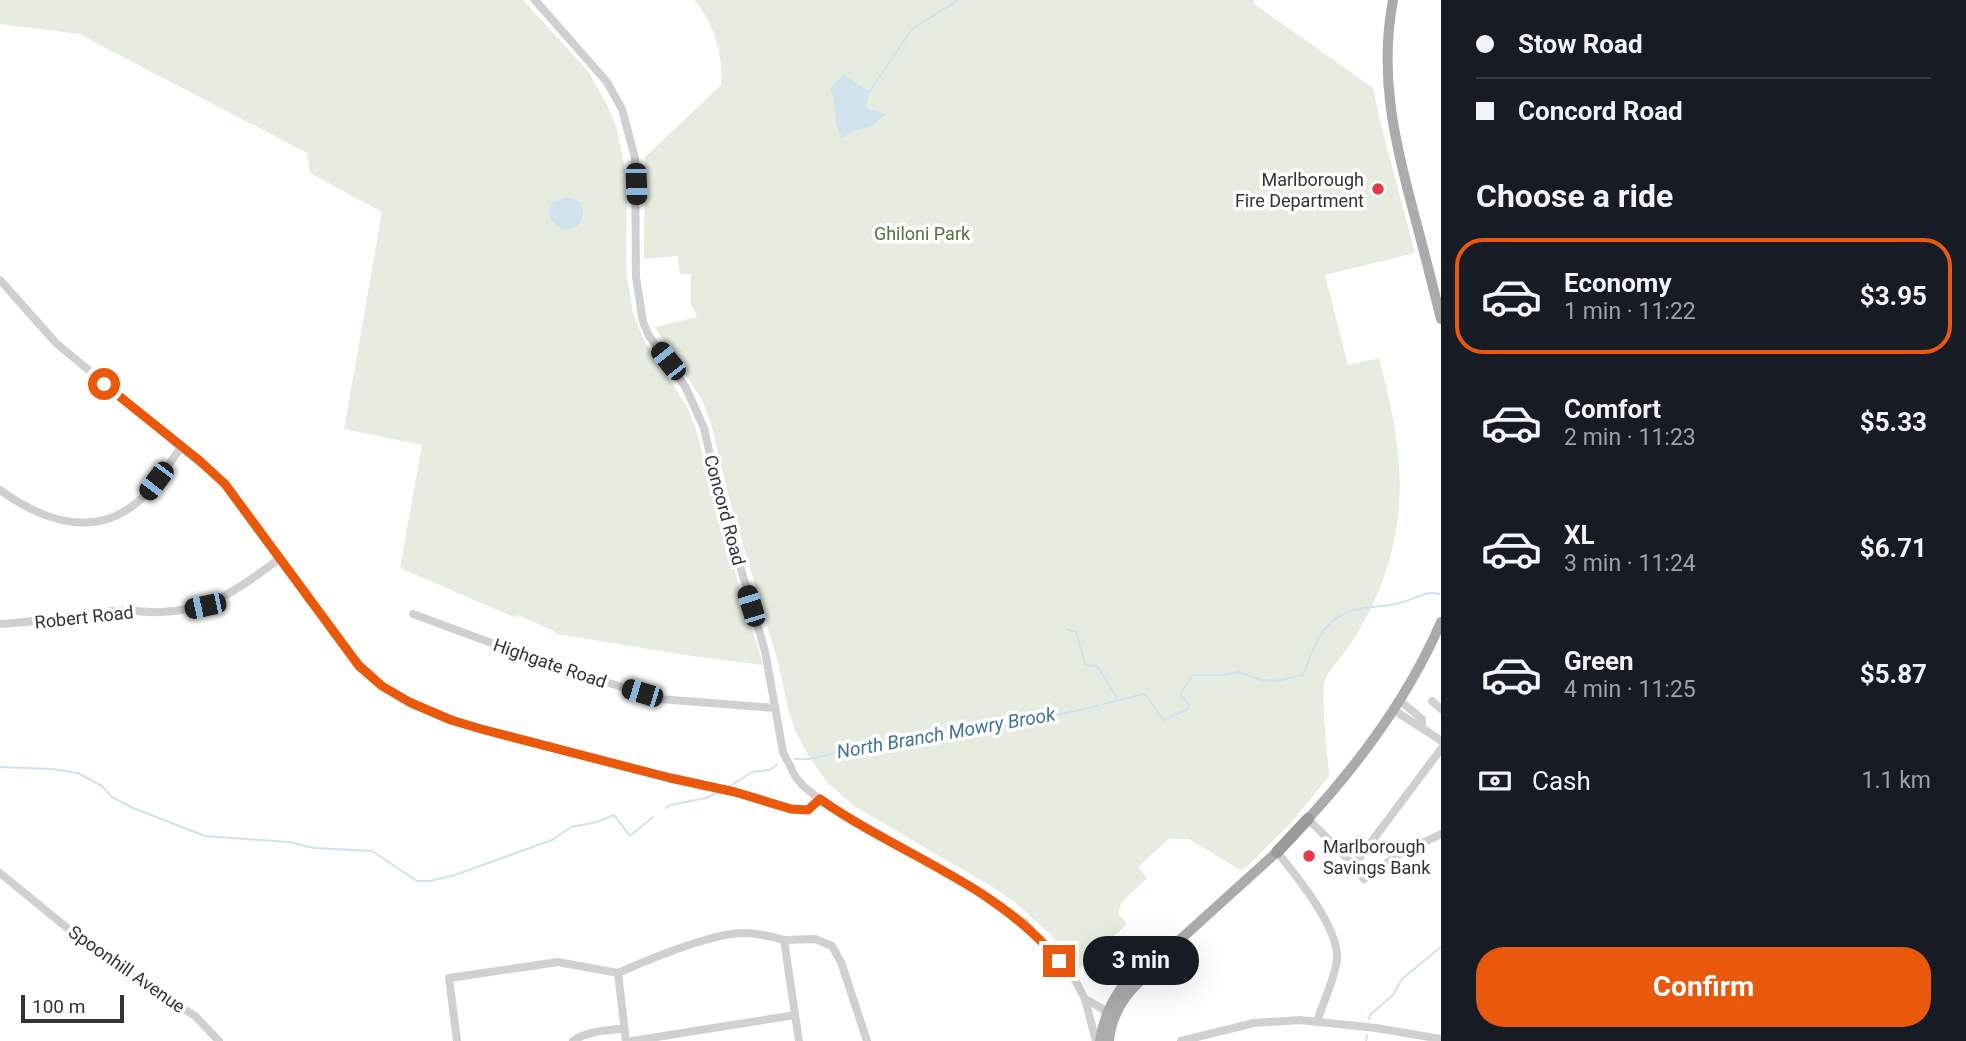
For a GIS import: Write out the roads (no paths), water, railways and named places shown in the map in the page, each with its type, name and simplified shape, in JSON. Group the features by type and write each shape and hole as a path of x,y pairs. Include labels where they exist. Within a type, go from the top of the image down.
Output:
{"highway":[{"path":"1277,852 1308,819"}],"main road":[{"path":"1393,0 1388,47 1389,105 1401,168 1441,319"},
{"path":"1308,819 1355,762 1396,705 1423,661 1441,622"},
{"path":"1098,1041 1109,1018 1159,963 1162,956 1277,852"},
{"path":"1109,1018 1110,1041"}],"street":[{"name":"Concord Road","path":"535,0 607,82 616,95 628,124 635,158 639,307 649,336 685,386 702,421 718,491 765,651 780,741 787,764 803,786 820,799 973,887 1011,912 1035,933 1065,967 1085,999 1098,1041"},
{"path":"0,280 56,343 212,471 233,494 359,666 382,686 423,709 481,729 670,778 735,792 791,809 808,810 820,799"},
{"path":"0,490 41,515 64,521 97,522 121,513 146,494 182,446"},
{"name":"Robert Road","path":"0,624 29,623 114,611 182,611 205,606 225,597 279,559"},
{"name":"Highgate Road","path":"413,614 549,664 660,699 775,708"},
{"path":"1432,701 1441,709"},
{"path":"1396,705 1416,726 1422,726 1441,741"},
{"path":"1354,865 1441,749"},
{"path":"1308,819 1354,865 1364,879 1398,855 1441,834"},
{"path":"1277,852 1333,933 1337,948 1336,962 1317,1022"},
{"name":"Spoonhill Avenue","path":"0,873 104,958 195,1016 219,1041"},
{"path":"457,1041 449,978 558,962 618,973 647,960 738,933 763,934 784,940 815,939 832,946 841,962 867,1041"},
{"path":"784,940 799,1041"},
{"path":"618,973 626,1041"},
{"path":"1085,999 1103,1009 1109,1018"},
{"path":"1088,1012 1093,1016 1109,1018"},
{"path":"632,1041 795,1015"},
{"path":"1181,1041 1269,1021 1300,1020 1376,1028 1441,1039"},
{"path":"573,1041 604,1031 623,1029"}],"water":[{"path":"844,74 869,92 866,108 886,114 872,126 853,131 842,138 830,88"},
{"path":"567,197 580,202 583,213 577,225 562,230 551,220 549,209 553,202"}],"waterway":[{"path":"869,92 912,29 958,0"},
{"name":"North Branch Mowry Brook","path":"1103,704 1144,694 1164,720 1188,709 1189,705 1180,694 1193,675 1239,672 1262,680 1276,681 1303,675 1320,635 1343,614 1397,604 1425,594 1439,594"},
{"path":"1066,629 1076,632 1085,664 1098,667 1118,700"},
{"name":"North Branch Mowry Brook","path":"867,747 985,724 997,728 1098,706"},
{"name":"North Branch Mowry Brook","path":"795,759 809,759 845,751"},
{"name":"North Branch Mowry Brook","path":"730,786 752,772 769,770 777,765"},
{"name":"North Branch Mowry Brook","path":"0,767 78,773 133,808 205,836 289,842 314,848 372,851 417,881 455,875 552,840 571,827 597,822 614,815 630,836 653,817"},
{"name":"North Branch Mowry Brook","path":"666,808 716,793"},
{"path":"1369,1019 1370,1015 1393,995 1402,979 1441,947"},
{"path":"1366,1041 1367,1035"}],"place":[{"name":"Marlborough Fire Department","path":"1378,189"},
{"name":"Marlborough Savings Bank","path":"1309,856"}],"park label":[{"name":"Ghiloni Park","path":"922,233"}]}
